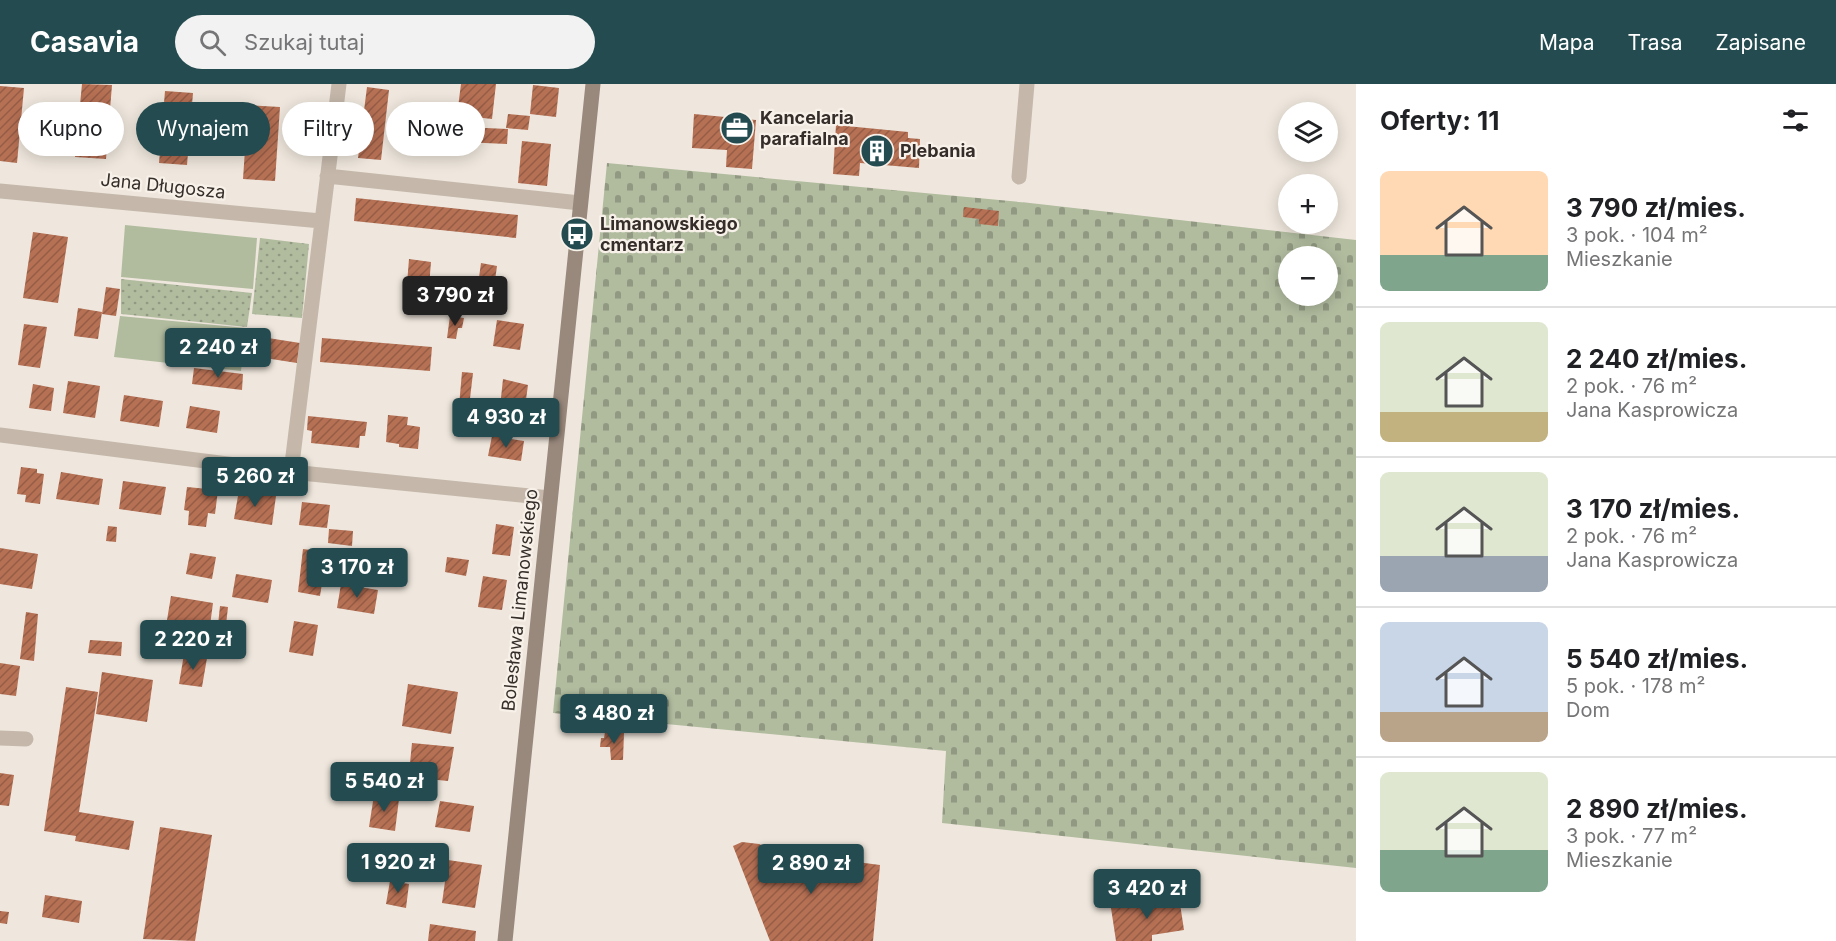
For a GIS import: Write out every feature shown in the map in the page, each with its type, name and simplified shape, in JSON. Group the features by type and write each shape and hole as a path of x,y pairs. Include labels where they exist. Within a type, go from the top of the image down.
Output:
{"street":[{"path":"291,472 339,84"},
{"name":"Bolesława Limanowskiego","path":"505,941 593,84"},
{"path":"1019,177 1026,84"},
{"path":"327,176 580,203"},
{"name":"Jana Długosza","path":"0,191 321,221"},
{"path":"0,435 291,472 550,498"},
{"path":"0,738 26,739"}],"green space":[{"path":"607,163 1030,203 1278,231 1278,234 1303,234 1356,240 1356,868 942,823 946,751 553,713"},
{"path":"125,225 257,238 253,289 121,277"},
{"path":"260,238 309,244 302,318 252,314"},
{"path":"121,279 252,293 247,327 121,314"},
{"path":"120,316 246,328 241,371 114,357"}],"building":[{"path":"82,84 112,85 111,102 80,102"},
{"path":"461,84 496,84 492,119 485,118 485,102 459,102"},
{"path":"533,85 559,88 556,117 530,114"},
{"path":"0,86 24,88 23,102 18,102 17,163 0,161"},
{"path":"367,87 389,90 381,160 358,158 358,156 374,156 374,102 365,102"},
{"path":"165,91 193,93 192,102 164,102"},
{"path":"270,106 280,107 275,181 243,179 245,156 270,156"},
{"path":"508,114 530,116 528,130 506,128"},
{"path":"694,114 756,120 752,169 726,167 727,150 692,148"},
{"name":"Plebania","path":"836,125 908,132 908,138 920,139 919,168 860,163 859,176 833,174"},
{"path":"485,128 508,129 507,144 485,143"},
{"path":"522,141 551,144 547,186 518,183"},
{"path":"75,156 106,156 106,159"},
{"path":"160,156 188,156 187,165 159,163"},
{"path":"356,198 518,215 516,238 354,221"},
{"path":"964,207 999,211 998,226 979,224 979,219 963,217"},
{"path":"33,232 68,237 58,303 23,298"},
{"path":"409,259 431,262 429,286 407,284"},
{"path":"481,263 497,266 493,295 477,292"},
{"path":"106,287 120,289 116,316 102,314"},
{"path":"78,308 102,312 98,339 74,336"},
{"path":"450,316 464,318 462,328 458,328 456,339 447,338"},
{"path":"497,320 524,324 520,350 493,346"},
{"path":"24,324 47,327 40,368 18,365"},
{"path":"268,338 300,343 297,363 265,358"},
{"path":"322,338 432,347 430,371 320,362"},
{"path":"194,368 243,374 242,390 192,384"},
{"path":"462,372 473,373 469,407 459,406"},
{"path":"503,379 528,385 525,407 515,406 513,420 490,418 491,408 512,410 500,407"},
{"path":"68,381 100,386 95,418 63,413"},
{"path":"33,384 54,388 51,411 29,408"},
{"path":"124,395 163,401 159,427 120,421"},
{"path":"190,406 220,411 217,433 186,428"},
{"path":"388,415 408,417 407,425 420,427 418,449 399,447 399,444 386,442"},
{"path":"308,416 367,422 365,436 360,436 359,448 311,443 312,431 307,430"},
{"path":"492,436 524,441 521,461 488,456"},
{"path":"21,467 37,469 37,473 44,474 40,504 25,502 26,495 17,494"},
{"path":"61,472 103,479 99,505 56,499"},
{"path":"123,481 166,487 161,515 119,509"},
{"path":"187,487 218,490 215,514 208,513 206,527 188,525 189,511 184,510"},
{"path":"239,490 276,496 272,525 234,519"},
{"path":"302,502 330,505 327,528 299,525"},
{"path":"496,524 514,527 510,556 492,554"},
{"path":"108,526 117,527 116,542 106,541"},
{"path":"329,529 353,531 352,546 328,543"},
{"path":"0,548 38,554 32,589 0,584"},
{"path":"303,549 327,552 320,596 298,592"},
{"path":"190,553 216,557 212,579 186,574"},
{"path":"447,557 469,560 466,576 445,572"},
{"path":"236,574 272,580 268,603 232,597"},
{"path":"483,576 507,580 502,610 478,607"},
{"path":"341,584 378,590 374,614 337,608"},
{"path":"171,596 213,603 209,633 166,626"},
{"path":"220,606 228,607 226,625 230,626 229,636 217,634"},
{"path":"26,612 38,614 34,661 20,659"},
{"path":"294,621 318,625 313,656 289,652"},
{"path":"90,640 122,642 121,656 88,653"},
{"path":"184,654 207,658 202,687 179,684"},
{"path":"0,663 20,666 16,696 0,694"},
{"path":"102,672 153,680 147,722 96,714"},
{"path":"408,684 458,692 451,734 402,726"},
{"path":"66,687 98,692 79,812 134,821 129,850 75,841 76,836 44,831"},
{"path":"605,732 624,733 623,760 611,760 610,747 600,747 601,738 604,738"},
{"path":"412,743 454,747 448,781 428,779 429,765 410,763"},
{"path":"0,773 14,775 9,806 0,805"},
{"path":"374,795 399,799 395,831 369,827"},
{"path":"440,801 474,806 470,832 435,827"},
{"path":"160,827 212,835 195,941 143,939"},
{"path":"742,842 759,844 780,852 880,865 873,941 770,941 733,846"},
{"path":"405,849 441,855 439,868 403,862"},
{"path":"448,860 482,865 475,908 442,903"},
{"path":"390,881 409,884 406,908 386,904"},
{"path":"45,895 82,901 79,923 42,917"},
{"path":"1179,897 1184,930 1152,935 1152,941 1116,941 1111,908"},
{"path":"0,911 9,912 7,924 0,923"},
{"path":"430,924 476,931 475,941 428,941"}],"place":[{"name":"Kancelaria parafialna","path":"737,128"},
{"name":"Plebania","path":"877,151"},
{"name":"Limanowskiego cmentarz","path":"577,234"}]}
